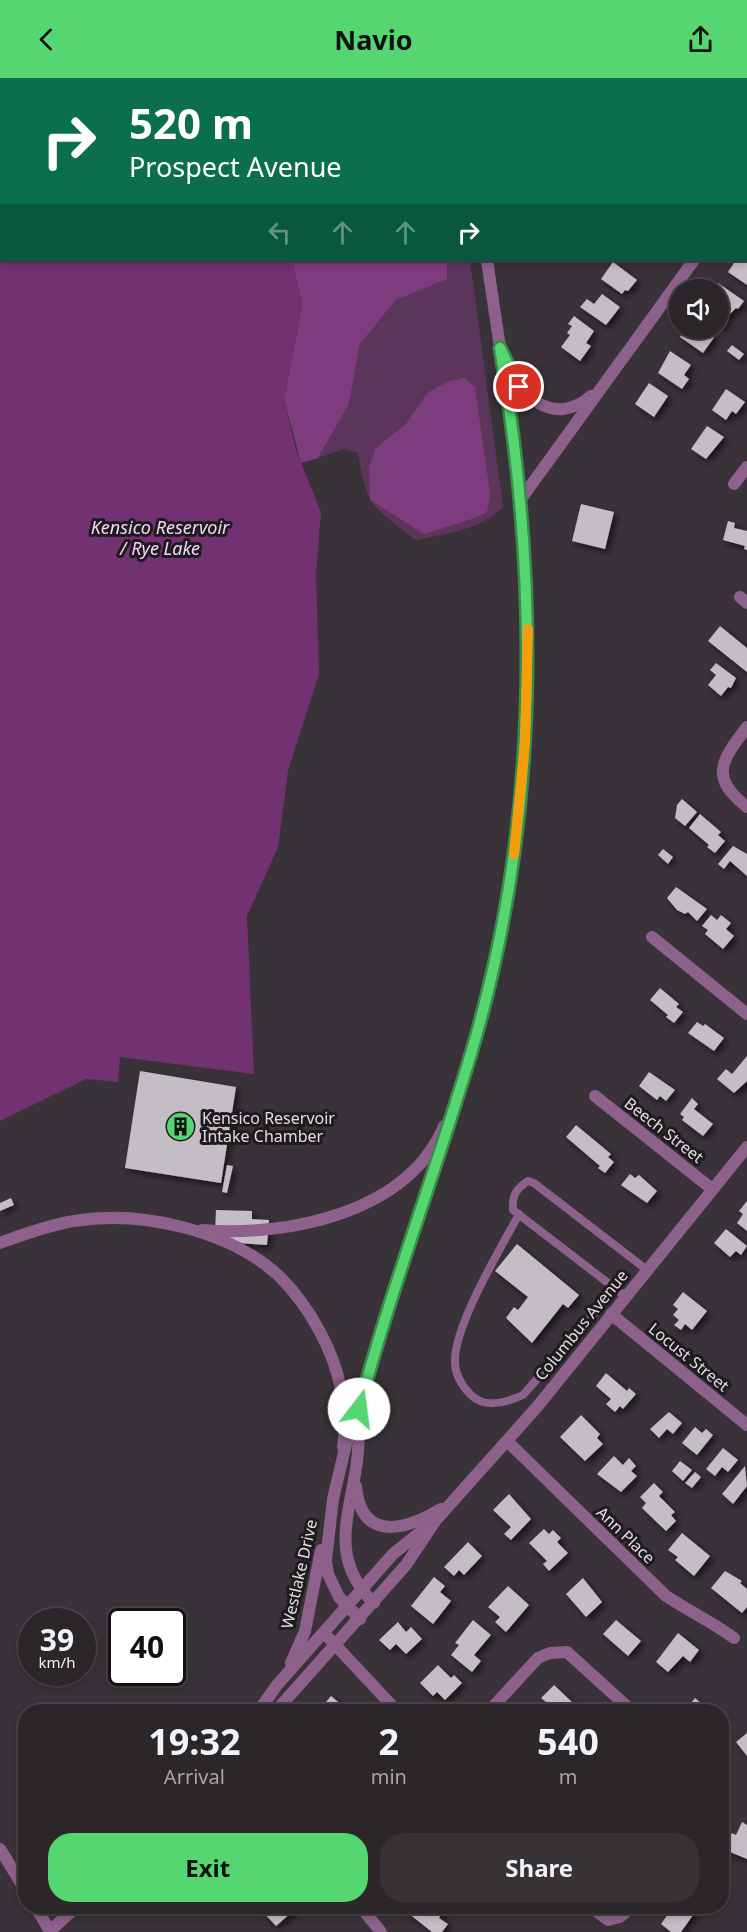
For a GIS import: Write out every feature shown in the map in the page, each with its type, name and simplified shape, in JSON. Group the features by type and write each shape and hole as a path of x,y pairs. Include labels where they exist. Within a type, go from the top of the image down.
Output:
{"street":[{"path":"360,1618 332,1587 328,1574 326,1560 333,1499 341,1463 379,1339 475,1039 499,939 518,814 525,743 528,651 521,499 487,261"},
{"path":"521,499 692,261"},
{"path":"500,348 519,387 529,398 541,405 569,408 582,403 601,387"},
{"path":"734,484 747,467"},
{"path":"747,728 726,758 722,771 722,780 734,797 747,807"},
{"path":"652,937 747,1014"},
{"path":"0,1243 76,1221 105,1218 202,1230 258,1232 312,1222 367,1202 391,1188 428,1152 443,1130 460,1089"},
{"name":"Beech Street","path":"595,1096 712,1190"},
{"name":"Columbus Avenue","path":"282,1704 336,1646 406,1565 436,1520 507,1441 747,1147"},
{"path":"166,1224 226,1243 255,1258 280,1278 298,1298 326,1343 337,1370 345,1424 341,1463"},
{"name":"Locust Street","path":"611,1314 747,1425"},
{"path":"359,1409 357,1497 368,1518 387,1528 411,1525 454,1500"},
{"name":"Ann Place","path":"507,1441 666,1596 708,1619 734,1638"},
{"path":"357,1466 344,1541 349,1568 361,1590 374,1602"},
{"name":"Westlake Drive","path":"277,1686 290,1666 305,1631 333,1499"},
{"name":"Columbus Avenue","path":"264,1704 393,1554 436,1520"},
{"path":"324,1633 390,1704"},
{"path":"495,1704 538,1658 550,1653 567,1652 624,1704"},
{"path":"0,1849 18,1878"},
{"path":"40,1914 50,1932 69,1914"},
{"path":"366,1914 381,1932"},
{"path":"600,1914 608,1920 620,1914"}],"lane":[{"path":"625,1296 513,1209 512,1198 518,1188 528,1181 534,1183 647,1270"},
{"path":"519,1214 479,1290 457,1349 454,1363 460,1382 473,1397 490,1403 507,1402 523,1395 596,1311 613,1287"}],"shaded area":[{"path":"292,261 447,261 447,279 396,300 360,344 349,404 318,458 301,463 284,399 302,305"},
{"path":"447,261 470,261 503,507 474,526 416,540 374,505 365,486 358,453 343,449 318,458 349,404 360,344 396,300 446,279"},
{"path":"464,378 475,387 490,493 487,512 424,534 370,500 369,466 376,448 406,424 427,393 447,382"}],"water":[{"name":"Kensico Reservoir / Rye Lake","path":"0,261 292,261 302,305 284,399 296,450 321,512 316,574 319,674 288,771 278,847 247,916 254,1074 120,1057 118,1082 86,1079 0,1121"}],"building":[{"path":"735,261 747,261 747,285 728,272"},
{"path":"613,262 637,280 628,291 625,290 622,294 601,279"},
{"path":"729,291 744,301 738,309 736,308 729,315"},
{"path":"602,294 620,307 606,325 580,307 587,299 594,304"},
{"path":"574,316 594,331 586,343 591,346 580,361 561,347 570,335 567,333 572,326 568,324"},
{"path":"683,339 713,339 703,353"},
{"path":"732,345 744,354 739,360 727,351"},
{"path":"670,351 691,365 684,375 689,379 682,389 658,373"},
{"path":"649,383 668,396 654,417 635,404"},
{"path":"726,389 745,402 736,414 732,411 726,420 712,410"},
{"path":"707,426 724,437 706,459 691,449"},
{"path":"581,504 614,512 605,549 572,541"},
{"path":"728,521 735,523 734,528 747,531 747,550 744,549 745,546 723,540"},
{"path":"720,626 747,648 747,672 708,641"},
{"path":"716,663 736,678 731,688 728,687 721,696 708,685 716,675 710,670"},
{"path":"682,799 697,812 685,826 675,818 677,805"},
{"path":"700,814 721,832 718,835 725,841 715,853 689,828"},
{"path":"733,846 747,854 747,876 730,861 724,869 718,864"},
{"path":"663,849 673,857 668,864 658,855"},
{"path":"676,887 707,909 697,921 688,912 685,914 677,910 667,898"},
{"path":"711,915 717,920 721,915 731,923 726,929 734,936 723,949 705,934 708,930 702,926"},
{"path":"660,988 679,1004 676,1007 683,1012 674,1023 650,1000"},
{"path":"697,1022 703,1026 705,1024 724,1038 714,1051 688,1033"},
{"path":"747,1056 747,1081 734,1093 717,1079 726,1069 732,1074"},
{"name":"Kensico Reservoir Intake Chamber","path":"140,1071 236,1087 221,1183 125,1168"},
{"path":"649,1072 675,1090 666,1101 660,1096 657,1100 639,1086"},
{"path":"692,1098 698,1104 694,1109 713,1124 703,1136 682,1120 684,1117 680,1114"},
{"path":"576,1125 611,1154 608,1157 614,1162 605,1173 566,1137"},
{"path":"227,1165 233,1166 227,1193 222,1192"},
{"path":"630,1174 635,1178 639,1175 657,1191 647,1203 621,1185"},
{"path":"11,1198 14,1205 0,1211 0,1203"},
{"path":"747,1201 747,1231 737,1223 743,1214 739,1211"},
{"path":"216,1210 252,1211 252,1219 269,1220 267,1245 223,1242 215,1231"},
{"path":"726,1229 747,1246 741,1255 736,1251 730,1257 714,1243"},
{"path":"517,1244 579,1295 568,1308 563,1304 532,1343 506,1318 514,1307 518,1310 528,1297 495,1271"},
{"path":"683,1292 707,1311 692,1330 685,1324 681,1330 674,1325 679,1320 673,1315 678,1309 673,1305"},
{"path":"606,1373 627,1391 629,1388 636,1394 623,1409 620,1406 615,1412 606,1404 611,1399 596,1386"},
{"path":"669,1412 682,1423 673,1434 667,1429 659,1438 650,1429"},
{"path":"581,1415 600,1434 597,1438 603,1444 585,1461 560,1437"},
{"path":"695,1427 702,1433 706,1429 713,1435 697,1455 682,1443"},
{"path":"723,1448 738,1460 728,1472 722,1467 715,1476 706,1469"},
{"path":"614,1456 623,1465 629,1458 636,1466 631,1471 637,1476 621,1492 597,1474"},
{"path":"680,1461 692,1470 683,1481 672,1471"},
{"path":"745,1466 747,1486 733,1504 722,1494"},
{"path":"695,1472 701,1477 692,1488 685,1483"},
{"path":"654,1483 663,1492 659,1496 675,1512 671,1515 676,1521 666,1531 642,1508 646,1503 640,1497"},
{"path":"509,1494 531,1519 511,1540 504,1534 511,1527 493,1510"},
{"path":"544,1529 549,1534 553,1530 561,1538 557,1542 568,1553 549,1571 543,1564 547,1561 529,1543"},
{"path":"682,1533 710,1556 694,1576 675,1560 678,1557 668,1550"},
{"path":"468,1542 482,1556 464,1575 459,1570 454,1576 444,1567"},
{"path":"725,1571 742,1581 740,1583 747,1589 747,1607 742,1613 711,1588"},
{"path":"434,1577 445,1586 440,1592 451,1601 433,1624 411,1606"},
{"path":"583,1578 602,1602 586,1617 566,1594"},
{"path":"508,1586 529,1605 506,1632 495,1622 500,1617 488,1607"},
{"path":"473,1620 491,1635 474,1655 481,1661 472,1672 451,1655 459,1645 455,1643"},
{"path":"616,1620 641,1641 628,1656 603,1634"},
{"path":"398,1622 406,1632 411,1627 422,1639 406,1654 396,1644 390,1650 379,1640"},
{"path":"678,1633 699,1650 690,1662 683,1656 668,1672 656,1662"},
{"path":"438,1665 451,1678 454,1675 462,1683 445,1700 437,1692 433,1696 420,1683"},
{"path":"554,1685 573,1703 544,1704 546,1702 541,1698"},
{"path":"331,1696 340,1704 324,1704"},
{"path":"695,1698 702,1704 690,1704"},
{"path":"747,1733 747,1756 736,1742"},
{"path":"742,1822 747,1825 747,1859 729,1852 729,1840 732,1833 736,1835"},
{"path":"265,1914 290,1914 276,1926"},
{"path":"409,1914 441,1914 439,1918 448,1924 442,1932 432,1932"},
{"path":"668,1914 694,1914 681,1932 671,1932 661,1924"}],"slow traffic":[{"path":"514,854 525,743 528,629"}],"place":[{"name":"Kensico Reservoir Intake Chamber","path":"181,1127"}],"route":[{"path":"359,1409 379,1339 475,1039 508,892 525,743 528,651 521,499 500,348 519,387"}]}
